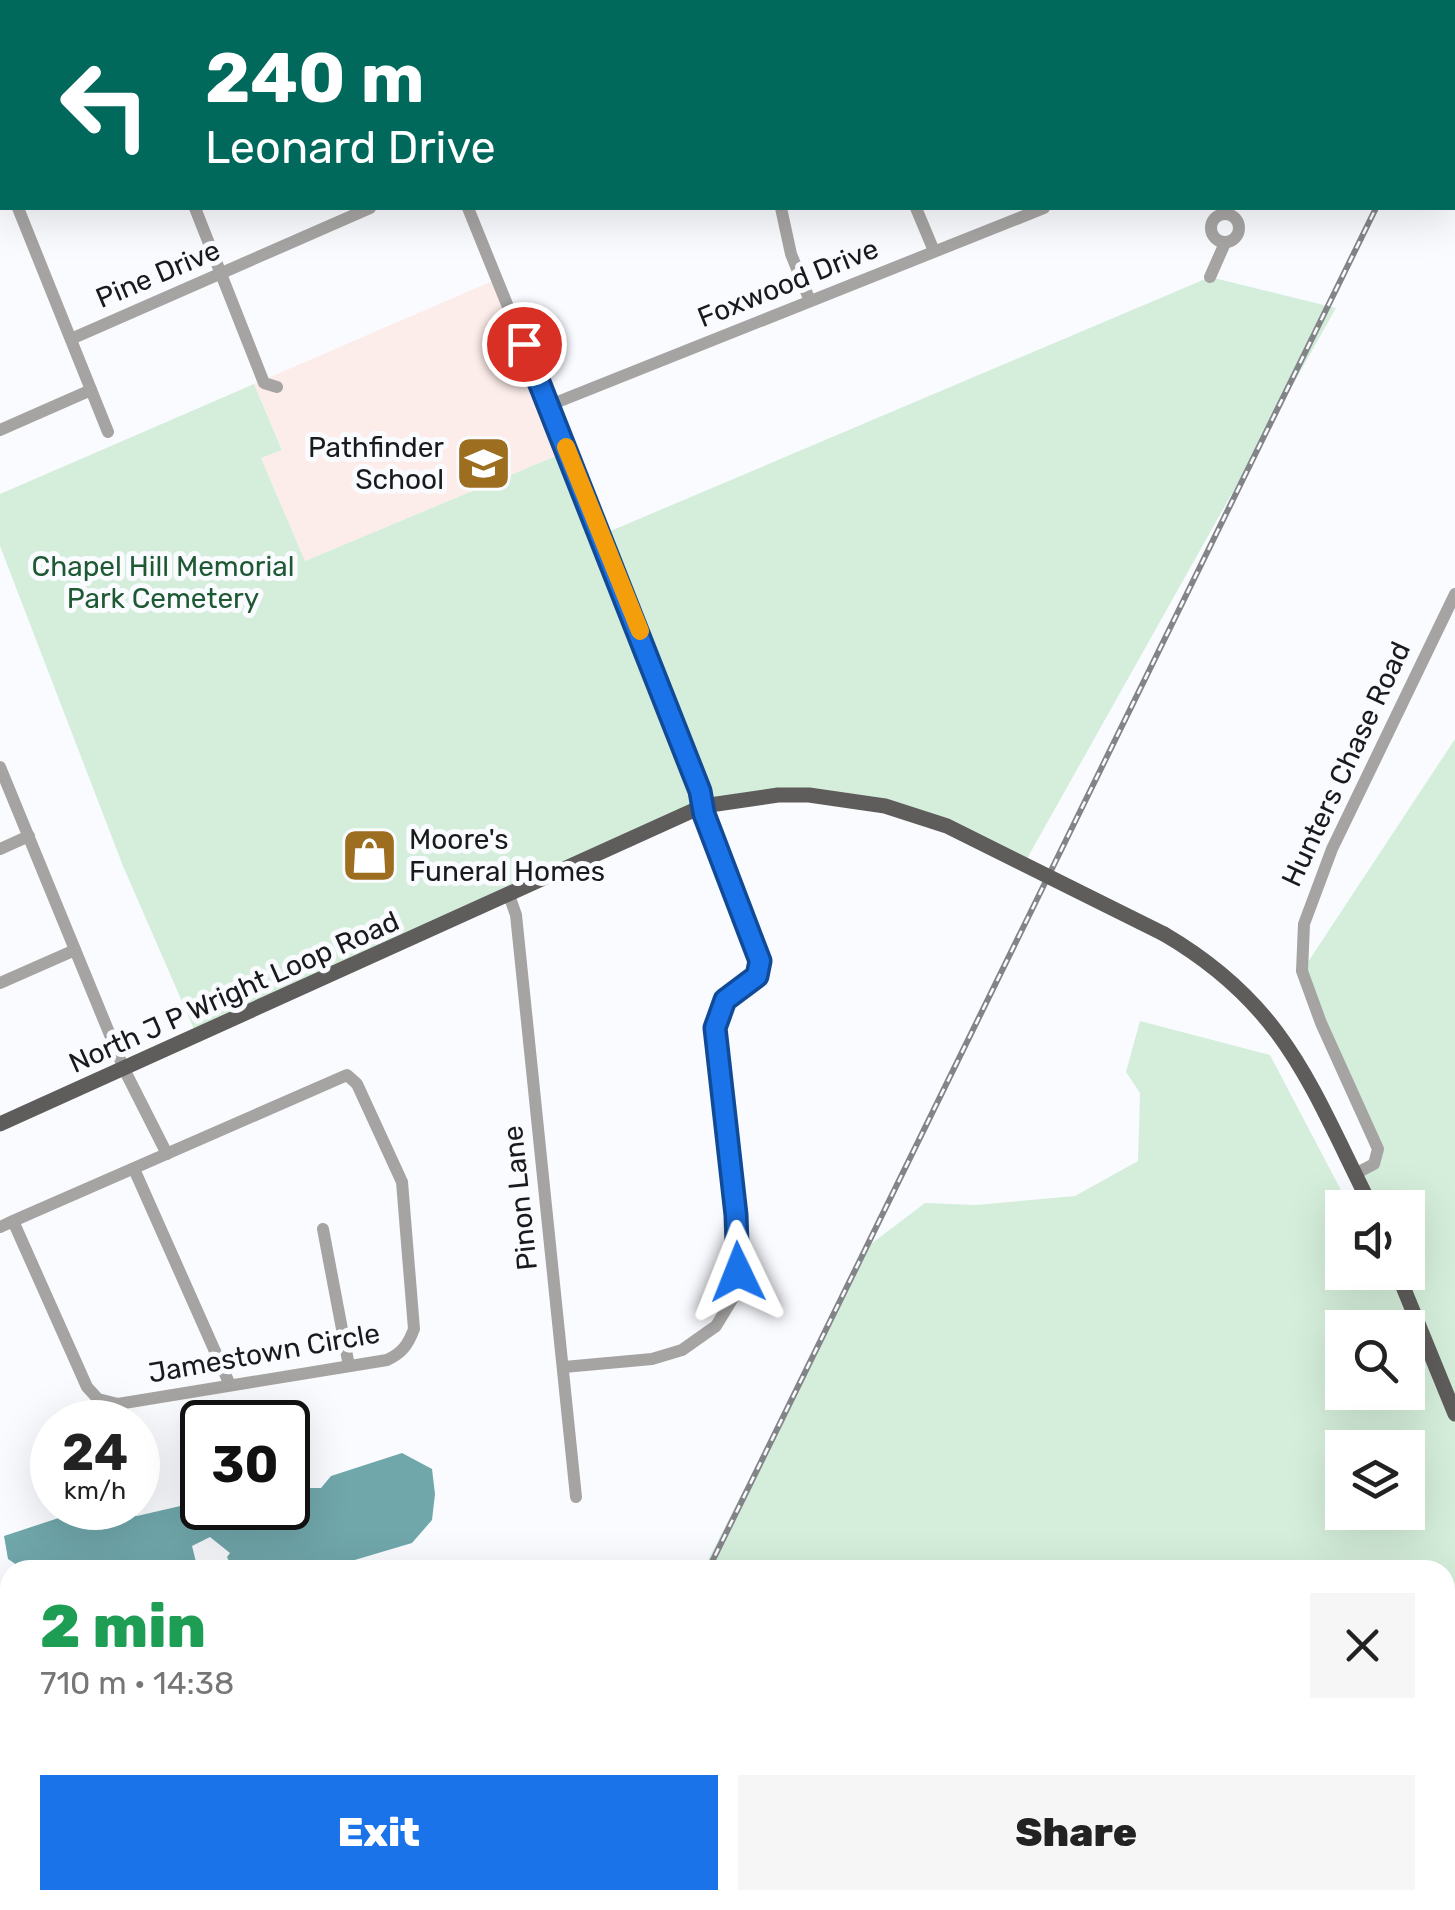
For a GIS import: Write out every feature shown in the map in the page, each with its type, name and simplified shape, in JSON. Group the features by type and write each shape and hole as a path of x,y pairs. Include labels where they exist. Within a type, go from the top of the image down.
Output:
{"main road":[{"name":"North J P Wright Loop Road","path":"0,1124 703,806 778,795 808,795 885,806 946,826 1164,934 1222,971 1293,1050 1362,1190"},
{"path":"1405,1290 1455,1414"}],"street":[{"path":"19,210 70,339"},
{"path":"196,210 264,383 277,387"},
{"name":"Pine Drive","path":"108,432 70,339 366,210"},
{"path":"469,210 645,645 760,961 757,976 725,1000 715,1028 736,1215 737,1283 732,1298 716,1326 682,1350 652,1359 564,1366"},
{"path":"780,210 790,254 810,301"},
{"path":"917,210 934,252"},
{"name":"Foxwood Drive","path":"550,405 1039,210"},
{"path":"1202,210 1212,221"},
{"path":"1210,278 1225,242 1237,235 1240,214 1224,214 1212,221 1210,232 1225,242"},
{"path":"0,429 91,390"},
{"name":"Hunters Chase Road","path":"1354,1174 1374,1164 1378,1150 1302,971 1304,924 1332,849 1455,594"},
{"path":"0,767 124,1069 167,1154 7,1224"},
{"path":"0,849 29,836"},
{"name":"Pinon Lane","path":"509,895 516,915 576,1497"},
{"path":"0,983 75,950"},
{"name":"Jamestown Circle","path":"7,1224 87,1387 98,1399 118,1404 387,1360 400,1354 414,1329 402,1182 357,1084 347,1075 167,1154"},
{"path":"134,1168 230,1385"},
{"path":"322,1228 349,1366"}],"shaded area":[{"path":"497,279 568,451 305,561 261,458 282,449 254,384"}],"green space":[{"name":"Chapel Hill Memorial Park Cemetery","path":"1210,277 1336,308 1024,864 947,826 809,795 703,806 197,1036 123,866 0,546 0,494 254,384 282,450 261,458 305,561 568,451 601,535"},
{"path":"1455,739 1455,1560 708,1560 867,1247 925,1203 976,1205 1075,1196 1138,1161 1140,1093 1126,1072 1140,1021 1270,1055 1341,1190 1325,1190 1325,1290 1425,1290 1425,1190 1365,1190 1358,1174 1378,1149 1302,971"}],"water":[{"path":"402,1453 432,1469 432,1520 412,1543 355,1560 228,1560 230,1553 210,1537 192,1546 196,1560 8,1559 4,1536 30,1527 160,1530 160,1511 180,1506 180,1530 310,1530 310,1488 321,1488 331,1476"}],"railway":[{"path":"713,1560 1375,210"}],"slow traffic":[{"path":"566,447 640,631"}],"place":[{"name":"Pathfinder School","path":"483,463"},
{"name":"Moore's Funeral Homes","path":"370,855"}],"route":[{"path":"524,344 645,645 760,961 757,976 725,1000 715,1028 736,1215 738,1272"}]}
